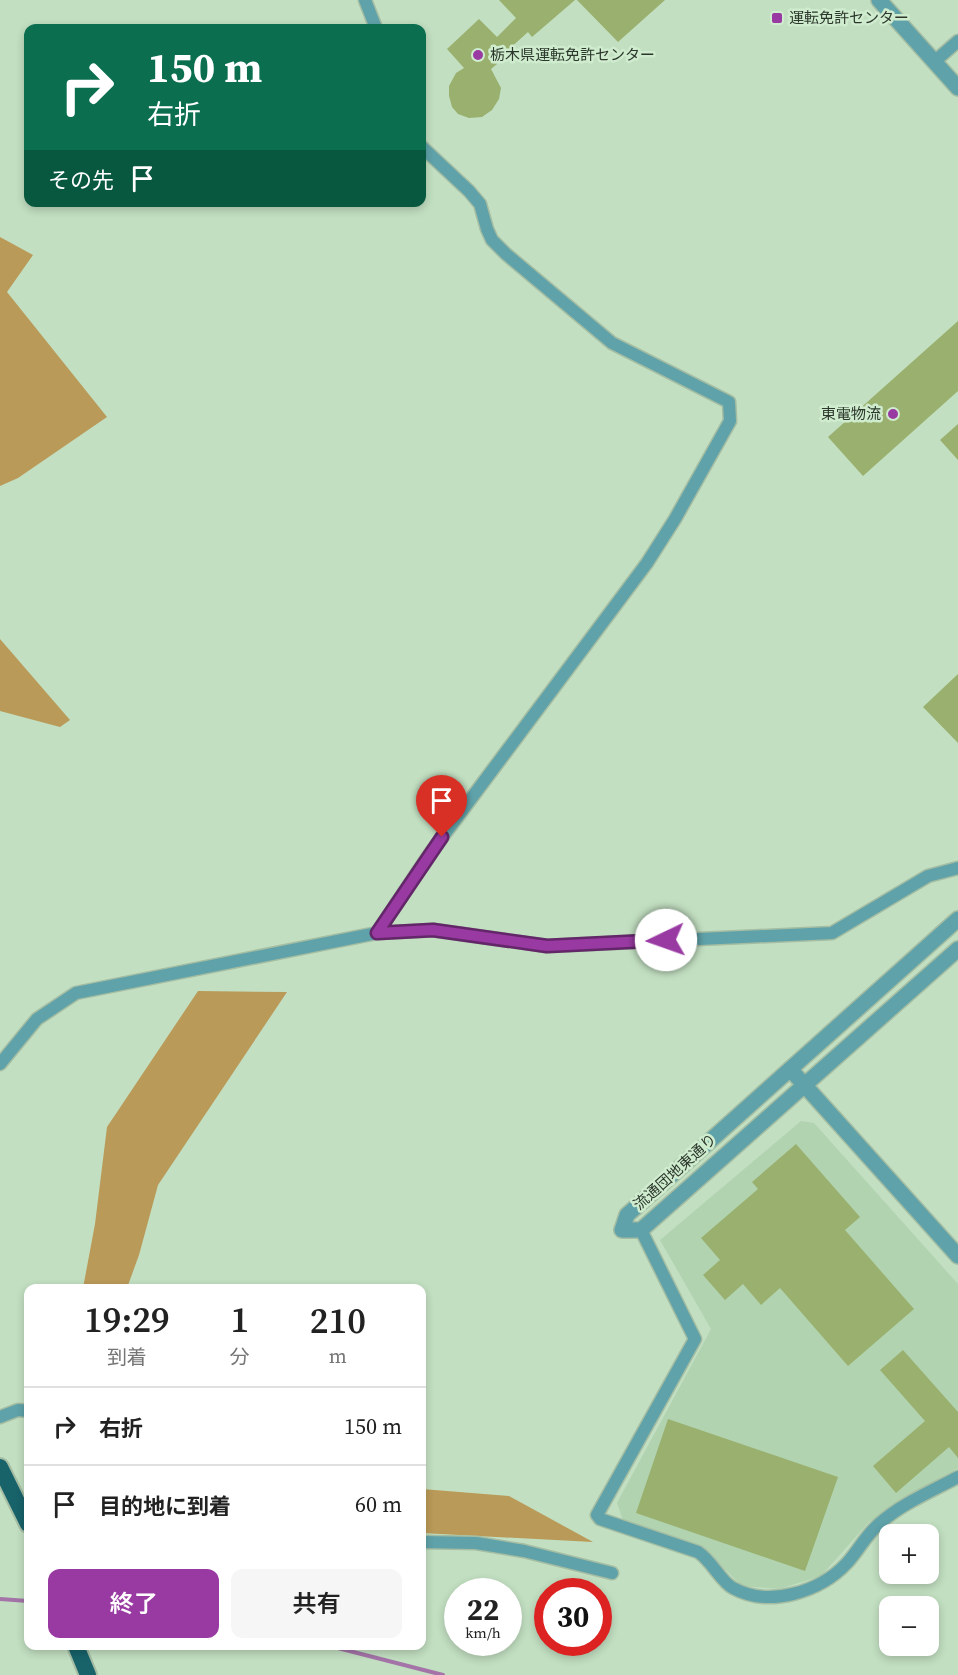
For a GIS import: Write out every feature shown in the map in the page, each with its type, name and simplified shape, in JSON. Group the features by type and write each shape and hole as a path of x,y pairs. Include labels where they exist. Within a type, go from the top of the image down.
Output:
{"highway":[{"path":"0,1467 24,1516"},
{"path":"78,1650 88,1675"}],"street":[{"path":"365,0 374,24"},
{"path":"879,0 958,88"},
{"path":"934,62 958,41"},
{"path":"377,933 429,855 647,563 675,519 730,421 729,402 612,343 506,254 489,234 480,204 426,151"},
{"path":"0,1064 37,1019 76,993 377,933 433,930 547,946 832,933 928,876 958,868"},
{"name":"流通団地東通り","path":"958,919 627,1215 622,1230 641,1230 958,949"},
{"path":"790,1069 958,1256"},
{"path":"641,1230 695,1338 597,1515 600,1519 698,1552 707,1558 730,1587 746,1593 772,1597 819,1586 847,1563 878,1524 893,1513 958,1477"},
{"path":"0,1417 18,1410 24,1411"},
{"path":"426,1542 476,1543 525,1551 612,1572"}],"shaded area":[{"path":"0,237 33,255 7,292 107,417 18,478 0,486"},
{"path":"0,639 70,720 60,727 0,711"},
{"path":"198,991 287,992 158,1185 139,1255 128,1284 84,1284 95,1224 107,1127"},
{"path":"801,1121 814,1123 958,1284 958,1468 869,1522 821,1576 779,1589 742,1586 702,1547 623,1520 617,1503 711,1329 660,1240"},
{"path":"426,1489 509,1496 593,1542 426,1533"}],"building":[{"name":"栃木県運転免許センター","path":"499,0 575,0 532,37 528,32 497,60 497,64 491,69 501,88 499,99 492,110 482,117 469,118 458,114 452,107 449,86 456,73 464,68 447,49 479,19 497,37 516,18"},
{"name":"栃木県運転免許センター","path":"577,0 665,0 618,42"},
{"name":"東電物流","path":"958,321 958,391 863,476 828,437"},
{"path":"958,424 958,460 940,440"},
{"path":"958,674 958,743 923,707"},
{"path":"796,1144 860,1217 845,1230 914,1309 848,1366 780,1288 761,1305 743,1284 725,1300 703,1275 720,1260 701,1238 758,1189 752,1182"},
{"path":"903,1350 958,1412 958,1458 949,1447 896,1493 873,1466 925,1421 880,1370"},
{"path":"668,1419 838,1477 805,1571 636,1513"}],"waterway":[{"path":"0,1599 24,1601"},
{"path":"346,1650 443,1675"}],"place":[{"name":"運転免許センター","path":"777,18"},
{"name":"栃木県運転免許センター","path":"478,55"},
{"name":"東電物流","path":"893,414"}],"route":[{"path":"442,837 377,933 433,930 547,946 666,940"}]}
